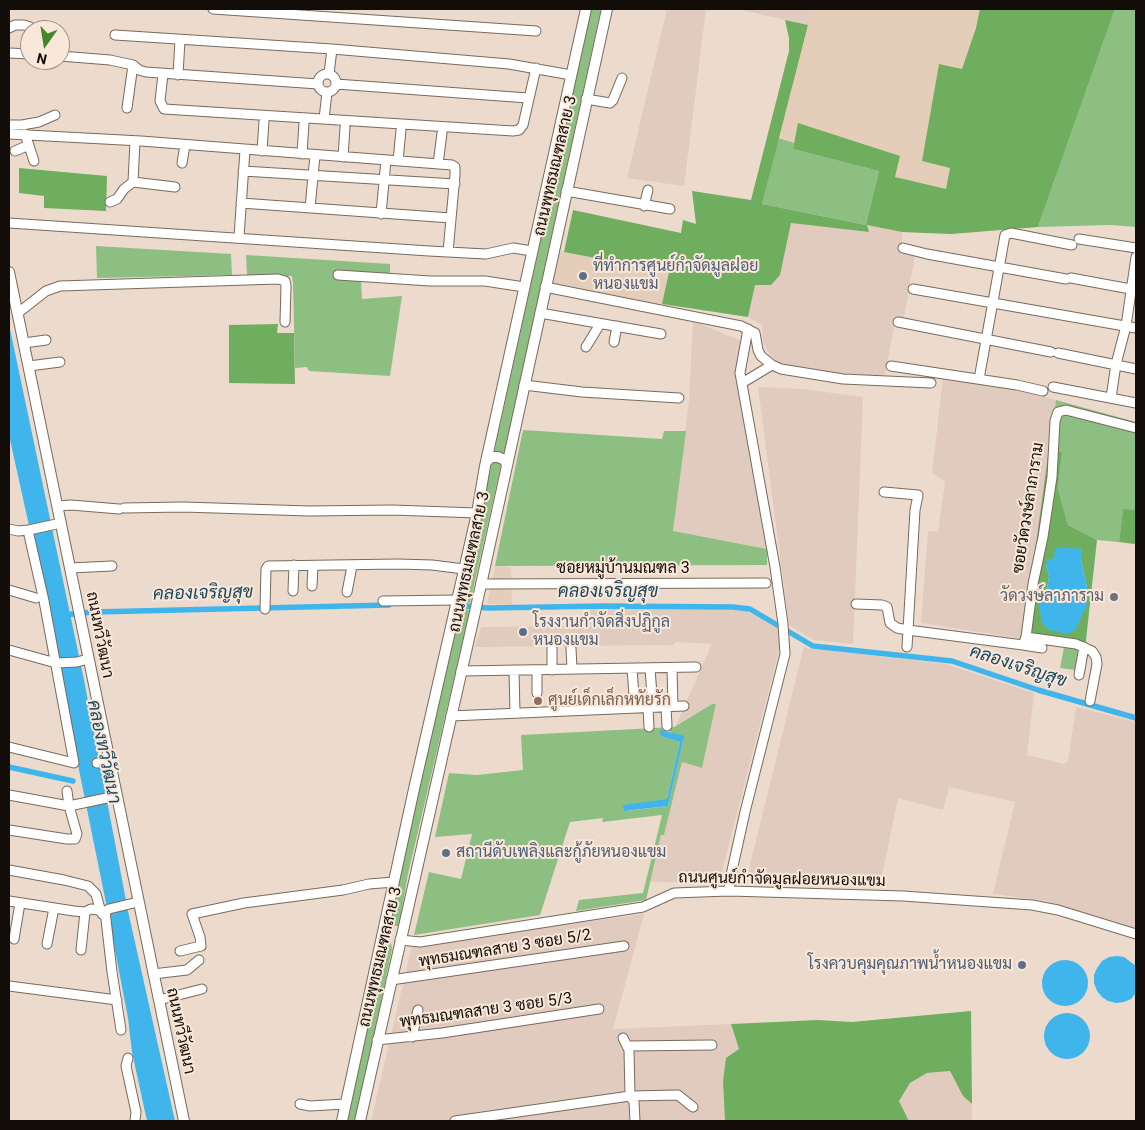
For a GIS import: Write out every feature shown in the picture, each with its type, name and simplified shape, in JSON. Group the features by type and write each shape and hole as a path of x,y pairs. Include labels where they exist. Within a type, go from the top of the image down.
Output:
{"main road":[{"name":"ถนนพุทธมณฑลสาย 3","path":"342,1121 381,937 477,513 486,462 586,9"},
{"name":"ถนนพุทธมณฑลสาย 3","path":"360,1121 475,612 607,9"},
{"name":"ถนนทวีวัฒนา","path":"9,272 184,1121"},
{"path":"486,462 490,457 498,457 505,460 506,466"},
{"path":"381,937 400,940"}],"street":[{"path":"213,9 536,31"},
{"path":"115,35 332,49 509,64 571,75"},
{"path":"178,75 180,40"},
{"path":"329,74 332,49"},
{"path":"70,57 110,60 134,65 139,70 146,72 163,74 318,84"},
{"path":"127,108 134,65"},
{"path":"163,74 160,101 164,109 513,131 518,130 523,125 536,68"},
{"path":"329,74 335,78 336,84 333,90 326,92 321,90 318,81 322,75 329,74"},
{"path":"586,99 610,103 622,78"},
{"path":"336,84 528,98"},
{"path":"324,119 326,92"},
{"path":"9,125 39,122 55,115"},
{"path":"262,150 264,121"},
{"path":"302,154 304,124"},
{"path":"343,157 345,127"},
{"path":"398,161 401,130"},
{"path":"438,164 442,133"},
{"path":"9,134 135,141 452,165 455,167 455,184 448,252"},
{"path":"25,134 34,161"},
{"path":"133,182 135,141"},
{"path":"182,164 185,145"},
{"path":"15,151 29,146"},
{"path":"239,238 244,150"},
{"path":"310,208 315,155"},
{"path":"381,214 386,160"},
{"path":"243,171 385,178 455,184"},
{"path":"110,202 117,199 124,189 133,182 175,187"},
{"path":"644,206 648,190"},
{"path":"566,191 670,210"},
{"path":"241,204 451,218"},
{"path":"9,223 448,252 486,254 512,248 532,251"},
{"path":"979,379 999,266 1007,233 1136,248"},
{"path":"904,248 928,254 1133,290"},
{"path":"1111,398 1116,364 1133,290 1136,257"},
{"path":"338,275 430,281 468,280 498,282 524,287"},
{"path":"18,313 46,291 60,286 278,279 285,281 286,286 285,322"},
{"path":"545,287 741,326 755,333 761,356 772,365 781,369 844,379 931,383"},
{"path":"913,289 1136,328"},
{"path":"540,313 660,334"},
{"path":"898,322 1136,369"},
{"path":"586,347 600,324"},
{"path":"614,342 618,326"},
{"path":"729,892 745,812 785,654 775,567 740,373 748,329"},
{"path":"24,343 46,340"},
{"path":"29,366 60,362"},
{"path":"742,383 772,365"},
{"path":"891,366 1043,391"},
{"path":"524,385 582,392 679,398"},
{"path":"1053,387 1136,403"},
{"name":"ซอยวัดวงษ์ลาภาราม","path":"1024,641 1052,477 1058,412 1066,410 1136,428"},
{"path":"884,492 918,495 907,647"},
{"path":"58,506 309,511 392,510 477,513"},
{"path":"9,529 18,531 29,530 47,523 61,521"},
{"path":"9,522 21,525 29,530 74,763 9,747"},
{"path":"265,607 267,567 294,565 423,565 464,569"},
{"path":"293,591 294,565"},
{"path":"70,568 112,566"},
{"path":"312,586 313,566"},
{"path":"347,592 352,566"},
{"name":"ซอยหมู่บ้านมณฑล 3","path":"481,584 766,583"},
{"path":"9,590 36,598"},
{"path":"383,601 456,604"},
{"path":"856,604 882,605 887,607 890,623 896,628 1084,647 1092,651 1096,657 1097,664 1090,701"},
{"path":"1024,641 1042,648"},
{"path":"1079,675 1084,647"},
{"path":"552,648 552,670"},
{"path":"571,648 572,669"},
{"path":"9,650 56,663 77,662 88,659"},
{"path":"461,671 696,667"},
{"path":"667,726 672,668"},
{"path":"632,669 635,708"},
{"path":"649,727 651,707 650,669"},
{"path":"514,670 515,713"},
{"path":"537,670 537,693"},
{"path":"451,716 684,706"},
{"path":"97,763 109,762"},
{"path":"9,830 73,840 77,834 67,791"},
{"path":"9,795 69,806 116,796"},
{"path":"9,870 88,886 96,894 105,910 121,1030"},
{"path":"180,951 201,946 192,914 244,903 394,882"},
{"name":"ถนนศูนย์กำจัดมูลฝอยหนองแขม","path":"400,940 420,942 644,907 674,893 729,892 903,896 1032,905 1058,910 1136,934"},
{"path":"9,901 86,912 91,909 105,910 138,902"},
{"path":"14,939 20,903"},
{"path":"47,944 54,908"},
{"path":"81,950 86,912"},
{"name":"พุทธมณฑลสาย 3 ซอย 5/2","path":"391,980 624,946"},
{"path":"153,974 187,970 200,960"},
{"path":"9,986 117,1000"},
{"path":"159,1000 202,989"},
{"name":"พุทธมณฑลสาย 3 ซอย 5/3","path":"377,1040 412,1037 599,1009"},
{"path":"412,1037 418,1010"},
{"path":"635,1121 634,1102 630,1096 630,1061 625,1042 712,1045"},
{"path":"128,1058 126,1066 136,1112 136,1121"},
{"path":"455,1121 630,1096 678,1095 693,1107"},
{"path":"300,1104 310,1106 345,1104"}],"shaded area":[{"path":"667,9 706,9 684,186 627,178"},
{"path":"737,9 812,9 808,25"},
{"path":"812,9 1115,9 1038,227 951,234 902,232 762,204"},
{"path":"791,223 869,232 866,225 902,232 902,250 915,255 904,318 896,317 885,375 840,375 779,364 768,352 763,342 762,325 748,317 755,285 780,275"},
{"path":"559,251 669,272 662,304 552,285"},
{"path":"693,321 747,343 741,405 767,549 673,531 689,400"},
{"path":"943,378 959,379 1017,390 1056,400 1023,639 921,623 928,531 938,532 945,482 932,473"},
{"path":"758,387 803,389 863,397 853,644 814,640 789,625"},
{"path":"495,566 511,567 512,605 487,604"},
{"path":"590,608 716,608 746,611 777,626 780,647 719,883 650,882 682,762 702,768 716,705 712,704 676,725 712,644 676,642 673,645 475,647 481,627 591,626"},
{"path":"804,646 807,648 946,664 1034,693 1027,755 1064,764 1068,761 1076,707 1136,722 1136,929 1046,901 993,894 1015,802 949,787 943,810 898,798 882,876 748,873"},
{"path":"644,914 613,1029 731,1024 739,1049 723,1082 725,1121 371,1121 412,945"},
{"path":"950,1071 963,1096 972,1104 972,1121 909,1121 899,1101 910,1083 927,1073"}],"green space":[{"path":"591,9 601,9 504,455 494,453"},
{"path":"980,9 1115,9 1038,227 951,234 902,232 867,225 869,232 791,223 780,275 771,285 755,285 748,317 662,304 669,272 564,252 573,210 681,233 683,220 696,224 692,191 751,200 789,51 789,38 785,20 808,25 762,204 866,225 879,171 793,149 798,123 900,156 895,177 946,189 950,168 922,161 939,64 962,69 976,28"},
{"path":"1115,9 1136,9 1136,227 1111,225 1038,227"},
{"path":"778,138 794,143 793,149 879,171 866,225 762,204"},
{"path":"19,168 107,176 106,211 44,208 44,196 19,193"},
{"path":"96,246 231,254 232,275 97,278"},
{"path":"246,255 390,264 390,275 361,280 362,299 402,296 390,376 309,371 307,367 295,368 292,276 247,275"},
{"path":"278,324 277,333 294,333 295,384 229,383 229,325"},
{"path":"1056,400 1136,422 1136,510 1123,510 1119,542 1097,540 1068,525 1058,489 1062,453 1050,441"},
{"path":"523,430 662,439 664,431 686,431 673,531 767,549 767,565 495,566"},
{"path":"1050,441 1062,453 1058,489 1068,525 1097,540 1085,649 1023,639","holes":["1081,549 1081,560 1087,587 1039,601 1038,597 1047,589 1049,576 1046,565 1054,558"]},
{"path":"495,460 499,460 501,465 470,603 459,602 492,463"},
{"path":"1123,509 1136,510 1136,542 1134,544 1119,542"},
{"path":"458,608 470,610 408,874 399,926 392,926 411,825"},
{"path":"1064,647 1078,649 1075,670 1060,668"},
{"path":"712,704 716,704 702,768 682,762 664,835 661,835 646,900 576,911 579,900 643,893 662,815 602,822 603,818 570,822 540,915 414,935 429,872 461,879 472,834 435,837 449,773 477,775 523,770 521,735 674,727","holes":["660,731 669,731 683,741 668,806 627,811 667,799 680,742 661,736"]},
{"path":"391,943 392,949 356,1121 346,1121 385,945"},
{"path":"971,1011 972,1104 963,1096 950,1071 927,1073 910,1083 899,1101 909,1121 725,1121 723,1082 726,1058 739,1049 731,1024 818,1020 852,1022"}],"water":[{"path":"9,329 84,680 128,911 175,1121 147,1121 132,1052 128,1018 106,903 35,553 9,435"},
{"path":"1061,547 1082,549 1081,560 1087,587 1087,604 1076,629 1068,634 1049,630 1042,623 1038,597 1047,589 1049,576 1046,565 1047,560 1054,558 1055,549"},
{"path":"659,730 684,737 668,806 624,811 623,805 667,799 680,742 661,736"},
{"path":"1109,957 1124,957 1136,966 1136,993 1131,999 1116,1003 1108,1001 1097,991 1094,975 1102,961"},
{"path":"1070,960 1074,961 1084,970 1087,974 1087,992 1078,1002 1070,1006 1060,1006 1052,1002 1043,992 1042,978 1046,970 1056,961"},
{"path":"1072,1013 1076,1014 1086,1023 1089,1027 1089,1045 1080,1055 1072,1059 1062,1059 1054,1055 1045,1045 1044,1031 1048,1023 1058,1014"}],"waterway":[{"name":"คลองเจริญสุข","path":"63,615 94,612 389,605"},
{"name":"คลองเจริญสุข","path":"456,605 488,608 604,606 733,607 750,609 813,646 952,661 1038,690 1136,718"},
{"path":"9,767 73,781"}],"place":[{"name":"ที่ทำการศูนย์กำจัดมูลฝอย หนองแขม","path":"583,276"},
{"name":"วัดวงษ์ลาภาราม","path":"1114,597"},
{"name":"โรงงานกำจัดสิ่งปฏิกูล หนองแขม","path":"523,632"},
{"name":"ศูนย์เด็กเล็กหทัยรัก","path":"538,701"},
{"name":"สถานีดับเพลิงและกู้ภัยหนองแขม","path":"446,853"},
{"name":"โรงควบคุมคุณภาพน้ำหนองแขม","path":"1022,965"}],"water label":[{"name":"คลองทวีวัฒนา","path":"103,752"}]}
